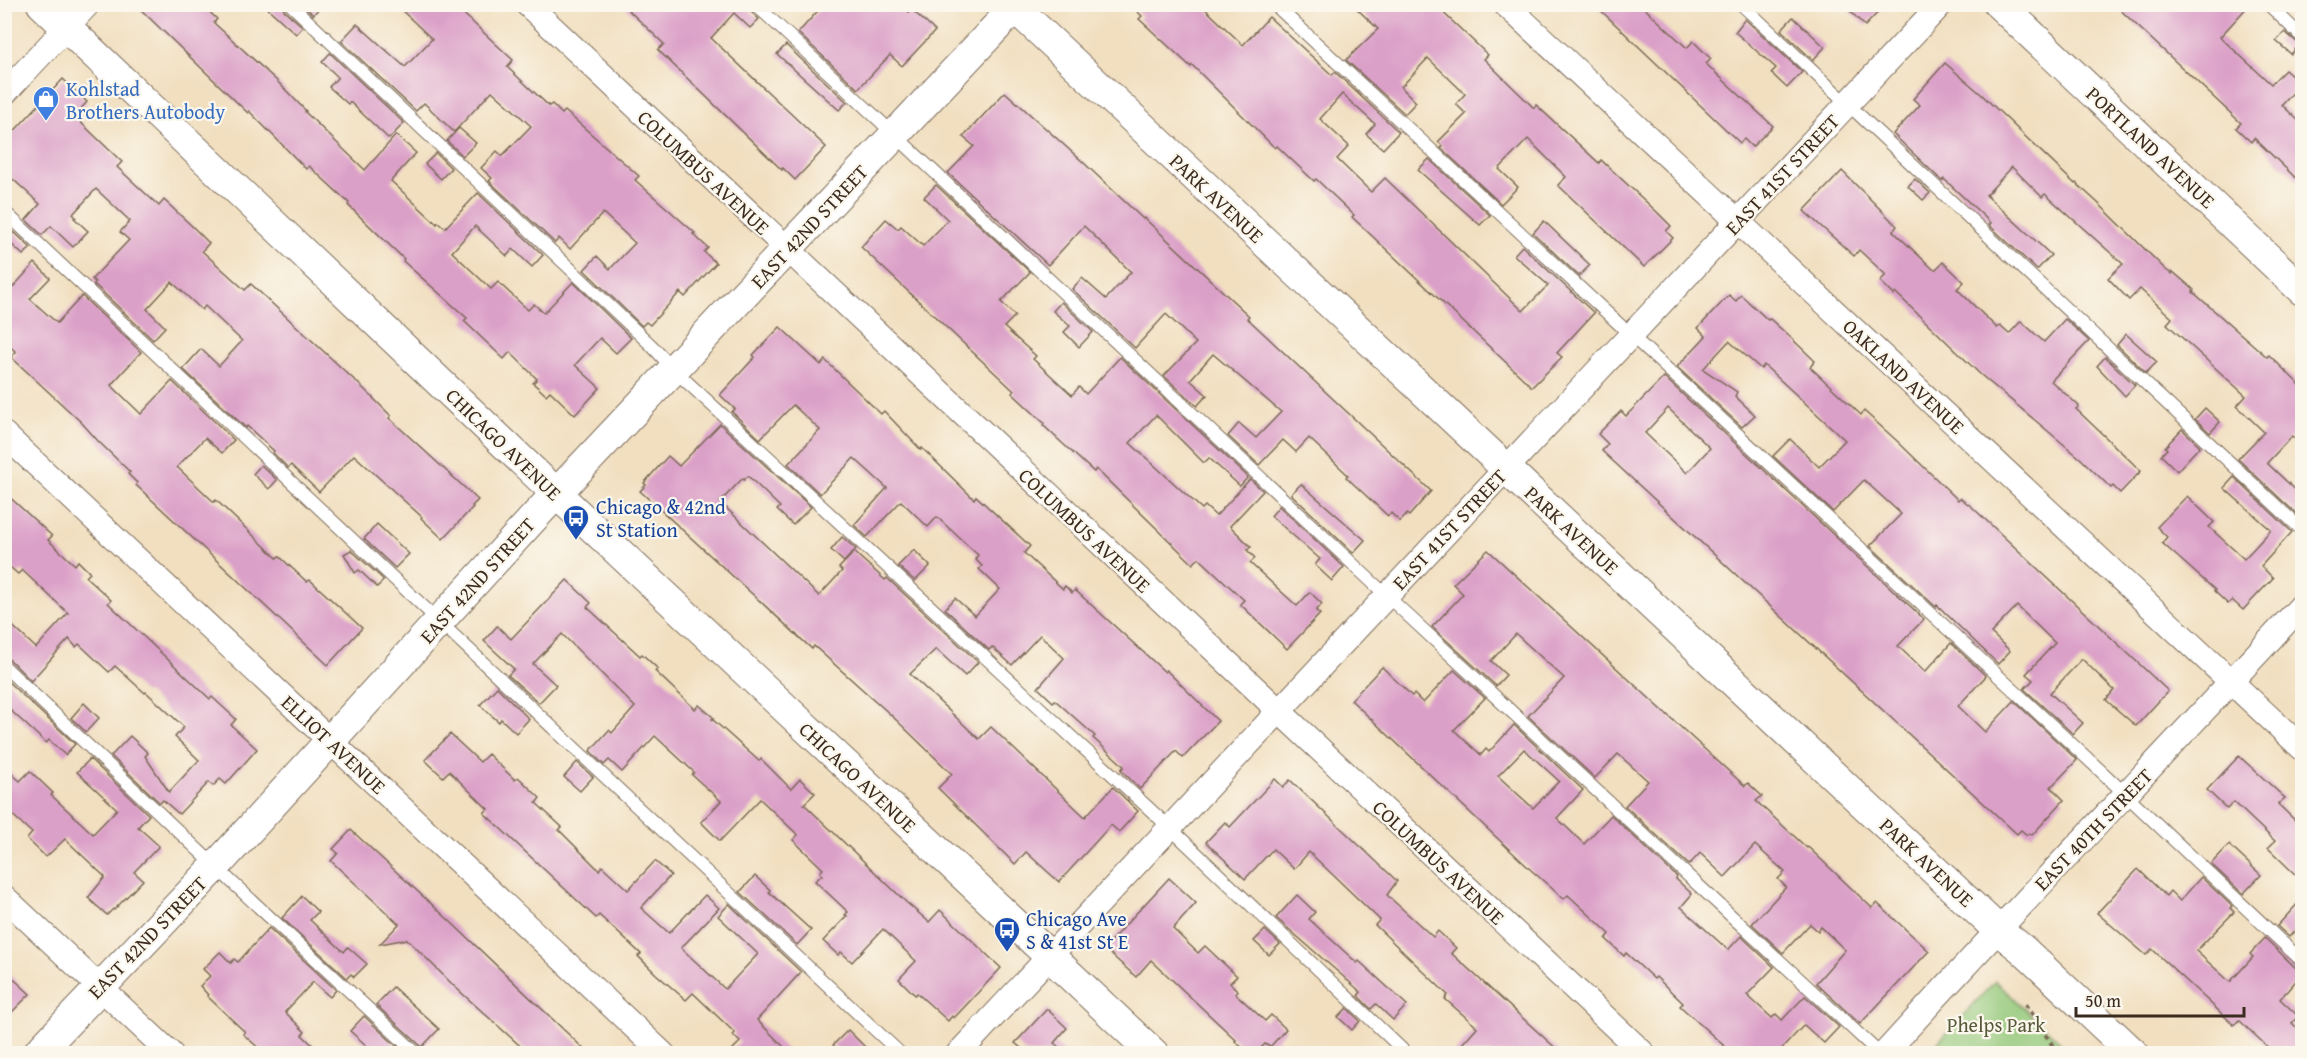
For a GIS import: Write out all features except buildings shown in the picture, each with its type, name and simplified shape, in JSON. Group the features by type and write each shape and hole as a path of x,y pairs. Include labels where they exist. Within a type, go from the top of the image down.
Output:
{"street":[{"name":"CHICAGO AVENUE","path":"42,4 557,494 1154,1053"},
{"path":"4,94 88,4"},
{"name":"COLUMBUS AVENUE","path":"527,4 786,250 1644,1053"},
{"name":"OAKLAND AVENUE","path":"1505,4 2302,748"},
{"name":"EAST 41ST STREET","path":"958,1053 1941,4"},
{"name":"PORTLAND AVENUE","path":"1999,4 2302,290"},
{"name":"EAST 42ND STREET","path":"37,1053 216,867 557,494 1014,6"},
{"name":"PARK AVENUE","path":"1014,6 1998,929 2024,950 2134,1053"},
{"name":"ELLIOT AVENUE","path":"4,434 663,1053"},
{"name":"EAST 40TH STREET","path":"1882,1053 2302,605"},
{"path":"4,897 171,1053"}],"lane":[{"path":"290,4 652,346 674,370 1169,827 1407,1053"},
{"path":"755,4 1387,596 1882,1053"},
{"path":"1274,4 2302,961"},
{"path":"1741,4 2302,530"},
{"path":"2268,4 2302,37"},
{"path":"4,211 901,1053"},
{"path":"4,666 417,1053"}],"path":[{"path":"2026,1004 2058,1053"}],"green space":[{"name":"Phelps Park","path":"1995,981 2072,1053 1928,1053"}],"place":[{"name":"Kohlstad Brothers Autobody","path":"46,122"},
{"name":"Chicago & 42nd St Station","path":"576,541"},
{"name":"Chicago Ave S & 41st St E","path":"1007,953"}]}
